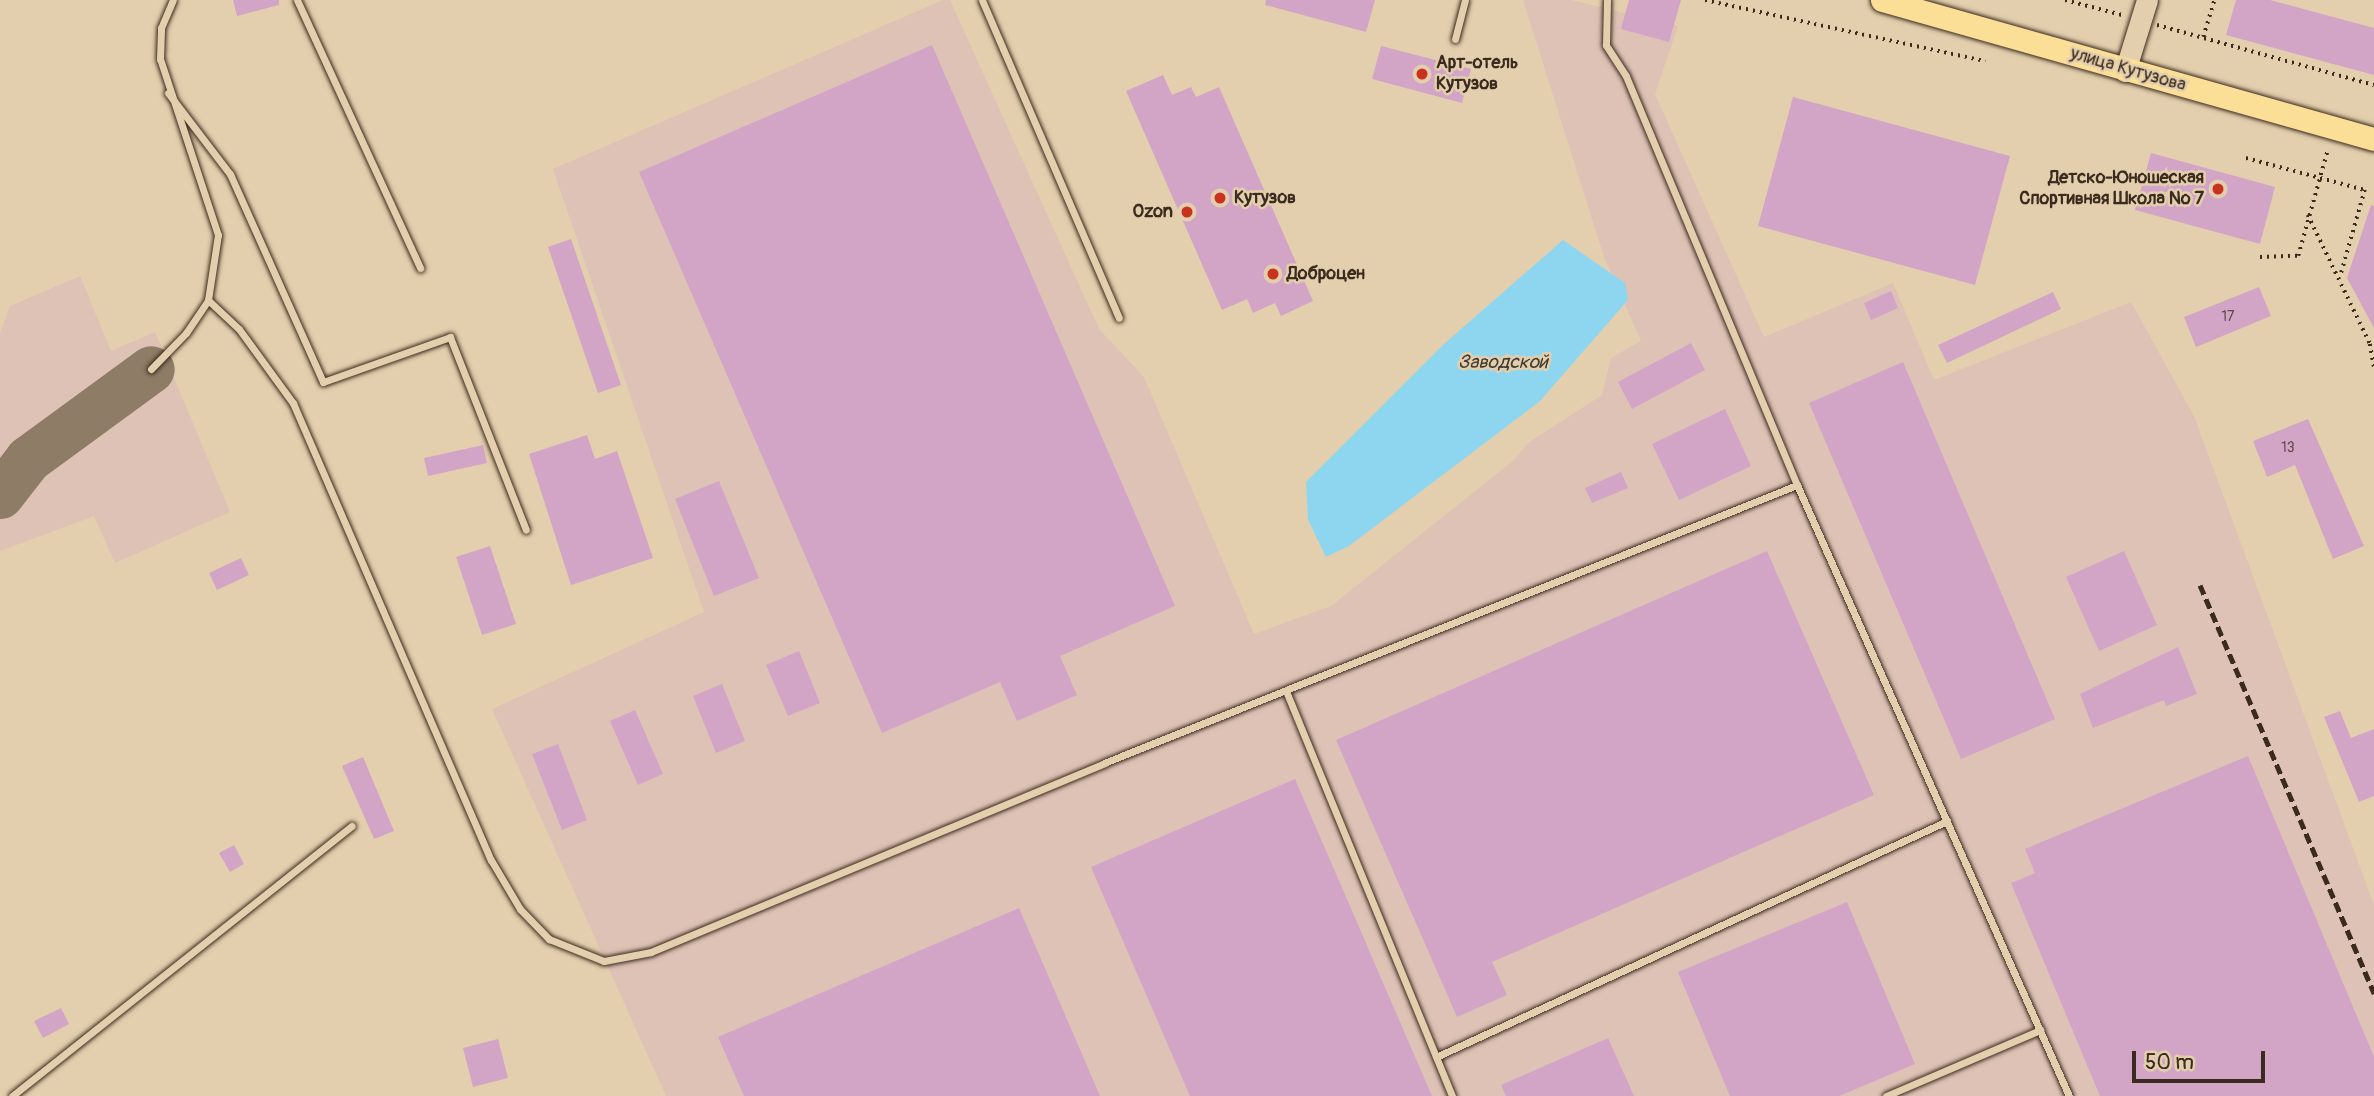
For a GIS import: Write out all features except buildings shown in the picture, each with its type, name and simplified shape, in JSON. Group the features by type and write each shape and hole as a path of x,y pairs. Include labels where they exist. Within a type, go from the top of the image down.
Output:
{"main road":[{"name":"улица Кутузова","path":"1882,0 2124,71 2374,139"},
{"path":"2124,71 2144,10"}],"lane":[{"path":"150,369 186,333 208,300 218,234 211,201 168,93 161,27 173,0"},
{"path":"297,0 419,268"},
{"path":"982,0 1119,318"},
{"path":"1455,39 1465,0"},
{"path":"1607,0 1606,45 1626,76 1797,485 2069,1096"},
{"path":"168,93 230,174 323,382 450,337 526,530"},
{"path":"208,300 239,328 293,403 491,860 520,909 549,939 604,961 652,952 1286,691 1797,485"},
{"path":"1286,691 1452,1096"},
{"path":"1436,1057 1947,821"},
{"path":"12,1096 352,826"},
{"path":"1886,1096 2040,1030"}],"path":[{"path":"1705,0 1985,61"},
{"path":"2065,0 2144,10 2203,37 2374,85"},
{"path":"2203,37 2214,0"},
{"path":"2260,257 2298,256 2327,152"},
{"path":"2246,158 2365,190 2340,278"},
{"path":"2308,215 2372,343 2374,367"}],"shaded area":[{"path":"943,0 950,0 1099,329 1144,377 1254,634 1331,606 1514,460 1528,443 1602,395 1611,358 1641,341 1604,257 1523,0 1571,0 1678,26 1655,94 1764,337 1893,283 1934,380 2131,302 2194,416 2374,905 2374,1096 666,1096 492,709 704,612 553,169"},
{"path":"80,276 111,351 155,332 230,512 115,563 94,516 0,551 0,333 10,306"}],"water":[{"name":"Заводской","path":"1563,240 1625,283 1628,300 1540,401 1349,546 1326,557 1308,520 1306,482 1444,344"}],"taxiway":[{"path":"0,495 28,459 151,369"}],"railway":[{"path":"2200,585 2374,993"}],"place":[{"name":"Арт-отель Кутузов","path":"1422,74"},
{"name":"Детско-Юношеская Спортивная Школа № 7","path":"2218,189"},
{"name":"Кутузов","path":"1220,198"},
{"name":"Ozon","path":"1187,212"},
{"name":"Доброцен","path":"1273,274"}]}
